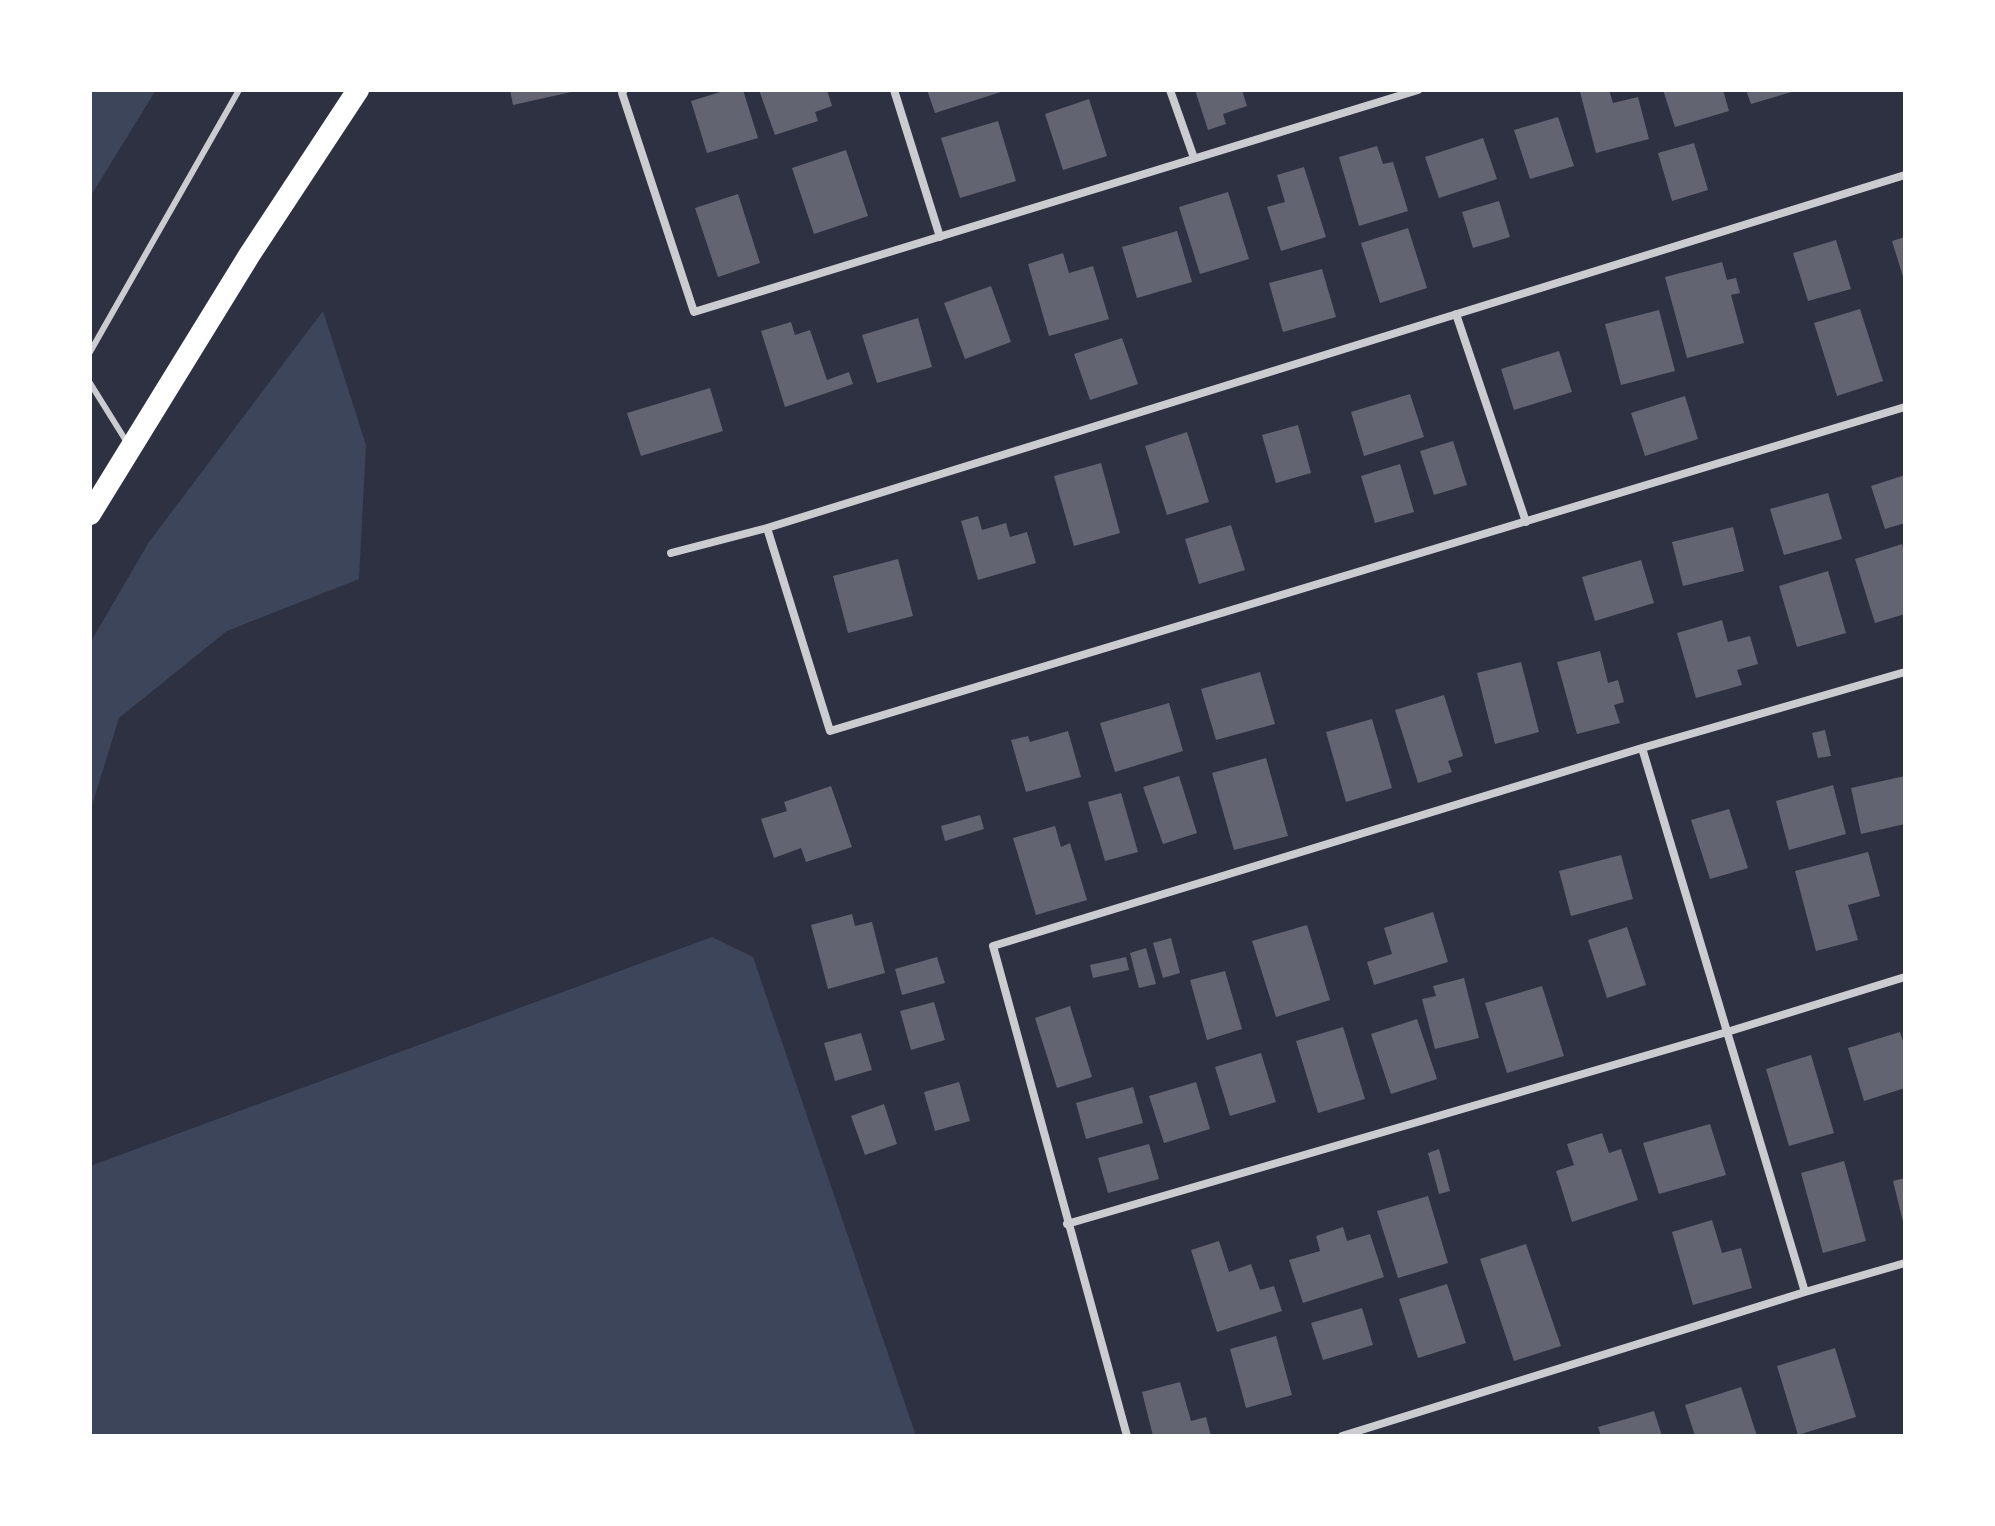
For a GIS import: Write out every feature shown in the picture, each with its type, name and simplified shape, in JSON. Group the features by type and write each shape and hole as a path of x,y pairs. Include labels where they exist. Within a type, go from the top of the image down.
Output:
{"highway":[{"path":"90,514 250,254 358,90"}],"street":[{"path":"624,90 622,93 694,312 1418,90"},
{"path":"894,90 940,237"},
{"path":"1170,90 1194,158"},
{"path":"671,553 767,528 1905,175"},
{"path":"1456,314 1526,522"},
{"path":"767,528 830,731 1905,407"},
{"path":"1127,1436 993,946 1642,748 1905,672"},
{"path":"1642,748 1805,1292"},
{"path":"1067,1224 1727,1032 1905,977"},
{"path":"1342,1436 1905,1263"}],"lane":[{"path":"90,352 239,90"},
{"path":"90,383 130,448"}],"shaded area":[{"path":"90,90 156,90 90,197"},
{"path":"323,311 366,445 359,579 227,631 119,718 90,812 90,643 149,542"},
{"path":"712,937 753,957 916,1436 90,1436 90,1166"}],"building":[{"path":"510,90 576,90 576,91 513,105"},
{"path":"727,90 743,90 758,138 707,153 691,101"},
{"path":"759,90 827,90 832,106 815,112 818,121 775,135"},
{"path":"927,90 1004,90 1004,91 935,113"},
{"path":"1195,90 1242,90 1247,106 1223,114 1226,124 1208,130"},
{"path":"1609,90 1613,103 1638,97 1649,139 1596,153 1580,92"},
{"path":"1663,90 1723,90 1729,111 1675,127"},
{"path":"1746,90 1794,90 1795,91 1751,104"},
{"path":"1089,99 1107,156 1063,170 1045,114"},
{"path":"1558,117 1574,166 1530,179 1514,130"},
{"path":"998,121 1016,181 960,198 941,138"},
{"path":"1483,138 1497,179 1439,198 1425,157"},
{"path":"1694,143 1708,190 1672,201 1658,153"},
{"path":"1377,146 1383,164 1393,162 1408,211 1359,226 1339,157"},
{"path":"846,150 868,216 814,234 792,168"},
{"path":"1304,167 1326,237 1281,251 1267,207 1285,202 1277,175"},
{"path":"1228,192 1249,259 1200,274 1179,207"},
{"path":"738,194 760,263 718,277 695,208"},
{"path":"1499,201 1510,237 1473,248 1462,212"},
{"path":"1408,228 1427,288 1380,303 1361,243"},
{"path":"1177,231 1192,282 1137,298 1122,247"},
{"path":"1905,237 1905,280 1904,280 1892,241"},
{"path":"1836,240 1851,289 1808,301 1793,253"},
{"path":"1063,253 1069,273 1093,266 1109,319 1049,336 1028,264"},
{"path":"1722,262 1727,280 1736,278 1740,293 1731,295 1744,343 1687,358 1665,277"},
{"path":"1322,269 1336,317 1283,332 1269,283"},
{"path":"991,286 1011,342 965,359 944,303"},
{"path":"1860,309 1883,381 1837,396 1814,323"},
{"path":"1659,310 1675,371 1621,385 1605,324"},
{"path":"918,318 932,367 877,383 862,335"},
{"path":"791,322 795,335 810,330 827,380 849,372 853,384 785,407 761,331"},
{"path":"1122,338 1138,384 1090,400 1074,354"},
{"path":"1559,351 1572,392 1514,410 1501,369"},
{"path":"710,388 723,431 641,456 627,413"},
{"path":"1410,394 1424,437 1364,456 1351,412"},
{"path":"1685,396 1698,439 1645,456 1631,413"},
{"path":"1298,425 1311,473 1276,483 1262,435"},
{"path":"1187,432 1209,502 1167,515 1145,446"},
{"path":"1453,441 1467,485 1434,495 1420,451"},
{"path":"1101,463 1120,533 1074,546 1054,476"},
{"path":"1400,464 1414,512 1375,523 1361,476"},
{"path":"1905,475 1905,523 1885,529 1871,486"},
{"path":"1828,493 1842,539 1784,555 1770,509"},
{"path":"978,516 982,530 1006,523 1010,537 1027,532 1036,563 978,580 961,521"},
{"path":"1231,525 1245,570 1199,584 1185,539"},
{"path":"1733,527 1744,571 1683,586 1672,542"},
{"path":"1902,544 1905,556 1905,614 1875,623 1855,559"},
{"path":"898,559 913,616 848,633 833,576"},
{"path":"1641,560 1654,603 1595,621 1582,577"},
{"path":"1828,571 1846,633 1797,647 1779,586"},
{"path":"1722,620 1728,642 1750,636 1758,664 1737,670 1742,685 1696,698 1677,633"},
{"path":"1600,651 1608,683 1618,680 1624,702 1614,705 1620,723 1577,734 1557,662"},
{"path":"1521,662 1539,732 1495,744 1477,673"},
{"path":"1260,672 1275,724 1216,740 1201,689"},
{"path":"1444,695 1463,756 1448,761 1452,772 1418,783 1395,710"},
{"path":"1169,703 1183,751 1115,772 1100,723"},
{"path":"1372,719 1392,788 1346,802 1326,732"},
{"path":"1825,730 1831,756 1818,758 1812,733"},
{"path":"1068,731 1081,777 1026,792 1011,740 1028,736 1030,742"},
{"path":"1266,758 1288,836 1234,850 1212,773"},
{"path":"1179,776 1197,833 1163,844 1143,787"},
{"path":"1905,776 1905,824 1861,834 1851,788"},
{"path":"1833,785 1846,834 1789,850 1776,801"},
{"path":"831,786 852,847 806,862 801,848 774,858 761,819 787,811 784,802"},
{"path":"1121,793 1138,852 1105,861 1088,802"},
{"path":"1729,809 1748,868 1710,879 1691,820"},
{"path":"980,815 984,829 945,841 941,826"},
{"path":"1055,826 1061,847 1070,843 1087,900 1036,915 1013,838"},
{"path":"1868,852 1880,896 1848,905 1858,940 1816,951 1795,871"},
{"path":"1621,855 1633,899 1571,916 1559,871"},
{"path":"1433,912 1448,962 1374,985 1367,962 1392,954 1384,928"},
{"path":"852,914 855,926 872,922 885,973 828,989 811,925"},
{"path":"1307,925 1330,1000 1276,1017 1252,941"},
{"path":"1627,927 1646,985 1607,998 1588,940"},
{"path":"1171,938 1180,973 1163,978 1153,943"},
{"path":"1146,948 1156,984 1139,988 1130,953"},
{"path":"937,957 945,983 902,995 895,969"},
{"path":"1126,957 1129,970 1093,978 1090,965"},
{"path":"1225,971 1242,1029 1207,1040 1190,980"},
{"path":"1464,978 1479,1038 1435,1049 1422,999 1436,996 1433,986"},
{"path":"1542,986 1564,1056 1507,1073 1485,1003"},
{"path":"934,1002 945,1040 911,1050 900,1011"},
{"path":"1070,1006 1092,1077 1057,1088 1035,1018"},
{"path":"1417,1019 1437,1079 1391,1094 1371,1034"},
{"path":"1343,1027 1365,1099 1318,1113 1296,1041"},
{"path":"1900,1032 1905,1047 1905,1088 1864,1101 1848,1048"},
{"path":"861,1033 872,1070 835,1081 824,1043"},
{"path":"1261,1053 1276,1102 1230,1116 1215,1067"},
{"path":"1811,1055 1834,1133 1789,1146 1766,1069"},
{"path":"959,1082 970,1121 935,1131 924,1092"},
{"path":"1196,1082 1210,1129 1164,1143 1149,1096"},
{"path":"1133,1087 1143,1123 1086,1139 1076,1103"},
{"path":"884,1104 897,1144 865,1155 851,1116"},
{"path":"1710,1124 1726,1175 1659,1194 1643,1143"},
{"path":"1602,1133 1609,1153 1621,1149 1638,1200 1572,1222 1556,1171 1574,1165 1567,1144"},
{"path":"1149,1144 1159,1179 1108,1193 1098,1158"},
{"path":"1439,1149 1450,1191 1439,1194 1428,1153"},
{"path":"1844,1161 1866,1241 1823,1253 1801,1173"},
{"path":"1905,1178 1905,1225 1904,1226 1893,1181"},
{"path":"1428,1196 1448,1263 1398,1278 1377,1211"},
{"path":"1712,1220 1722,1253 1741,1248 1752,1288 1693,1305 1672,1232"},
{"path":"1343,1227 1347,1241 1370,1234 1384,1277 1303,1303 1289,1260 1320,1251 1316,1236"},
{"path":"1219,1241 1229,1272 1251,1264 1260,1290 1274,1286 1282,1311 1217,1332 1191,1250"},
{"path":"1526,1244 1561,1346 1514,1361 1480,1259"},
{"path":"1447,1284 1466,1343 1418,1358 1399,1299"},
{"path":"1362,1308 1373,1345 1323,1360 1311,1323"},
{"path":"1276,1336 1292,1395 1246,1408 1230,1349"},
{"path":"1835,1348 1856,1417 1798,1435 1777,1366"},
{"path":"1180,1382 1191,1421 1206,1417 1211,1436 1153,1436 1142,1392"},
{"path":"1741,1387 1757,1436 1695,1436 1685,1405"},
{"path":"1654,1411 1662,1436 1601,1436 1598,1427"}]}
